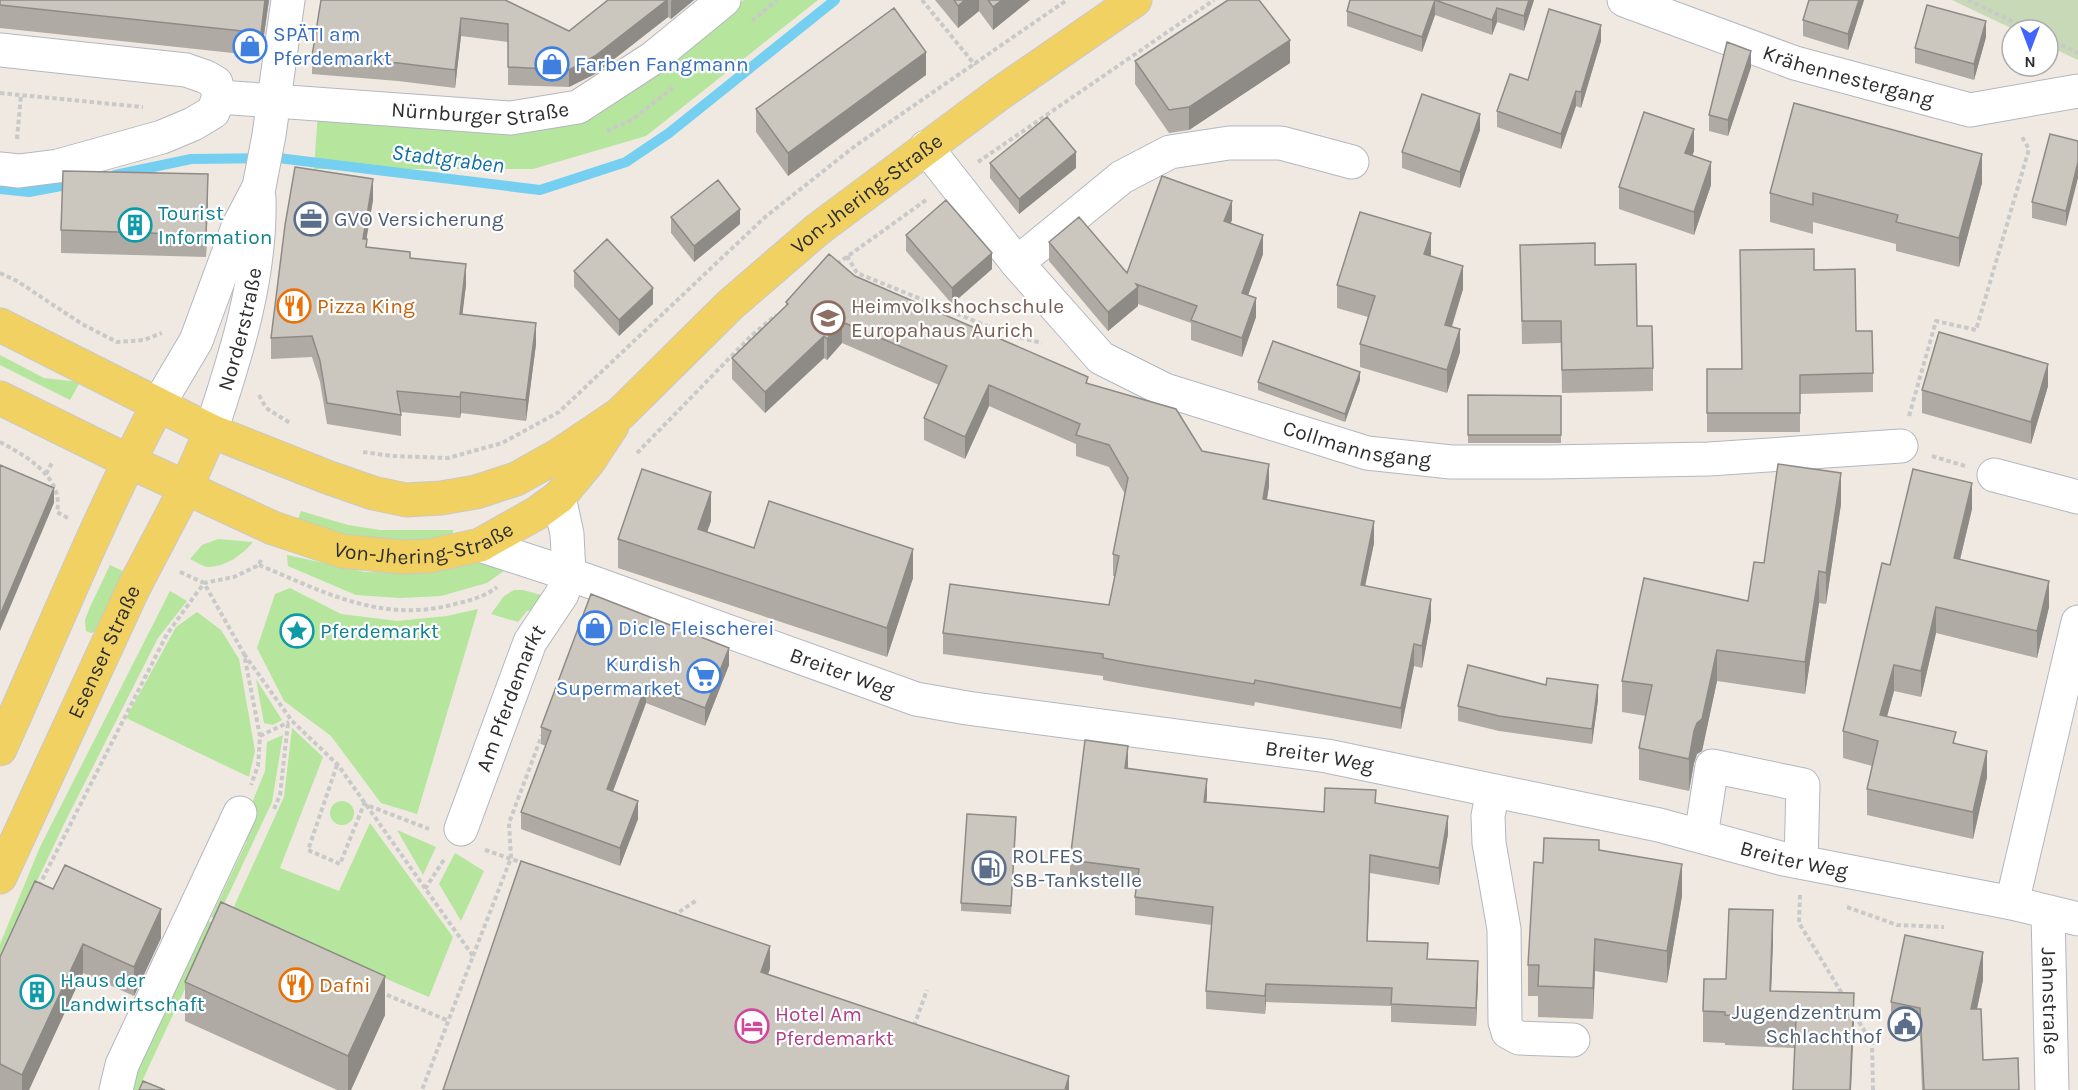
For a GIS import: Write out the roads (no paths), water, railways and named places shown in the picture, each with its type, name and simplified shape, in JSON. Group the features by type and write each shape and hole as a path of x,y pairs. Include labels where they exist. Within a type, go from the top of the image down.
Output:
{"main road":[{"name":"Von-Jhering-Straße","path":"0,325 211,430 293,465 372,493 406,500 418,500 476,492 516,479 559,455 620,414 739,297 817,230 999,94 1135,0"},
{"name":"Von-Jhering-Straße","path":"0,398 128,461 273,528 342,551 402,557 429,556 480,545 528,518 559,497 589,461 620,414"},
{"path":"0,749 94,531 158,405"},
{"name":"Esenser Straße","path":"0,878 134,587 186,488 211,430"}],"street":[{"name":"Norderstraße","path":"211,430 235,358 253,277 260,224 260,184 288,0"},
{"name":"Nürnburger Straße","path":"219,97 511,118 578,107 652,58 724,0"},
{"name":"Krähennestergang","path":"1624,0 1795,63 1970,110 2078,91"},
{"path":"0,50 186,70 216,83 219,97 213,112 193,124 162,137 58,166 9,170"},
{"path":"1017,263 1122,177 1170,152 1229,143 1281,143 1352,162"},
{"name":"Collmannsgang","path":"926,147 1017,263 1101,358 1165,390 1367,453 1451,462 1548,462 1709,459 1901,447"},
{"name":"Norderstraße","path":"158,405 196,341 238,227 260,184"},
{"path":"1994,475 2078,497"},
{"path":"559,497 567,534 569,574"},
{"name":"Breiter Weg","path":"480,545 569,574 916,699 967,708 1327,756 1659,825 1701,836 1801,877 2012,903 2063,916"},
{"name":"Am Pferdemarkt","path":"456,839 530,642 562,594 569,574"},
{"path":"2012,903 2078,622"},
{"path":"1701,836 1712,766 1803,784 1801,877"},
{"path":"1493,791 1488,816 1489,843 1504,929 1505,1022 1508,1032 1519,1038 1573,1040"},
{"path":"116,1090 122,1065 240,813"},
{"name":"Jahnstraße","path":"2052,1090 2063,916"}],"waterway":[{"name":"Stadtgraben","path":"115,175 191,159 278,158 540,190 626,162 669,133 835,0"},
{"name":"Stadtgraben","path":"0,189 29,192 77,183"}],"place":[{"name":"SPÄTI am Pferdemarkt","path":"250,46"},
{"name":"Farben Fangmann","path":"552,64"},
{"name":"GVO Versicherung","path":"311,219"},
{"name":"Tourist Information","path":"135,225"},
{"name":"Pizza King","path":"294,306"},
{"name":"Heimvolkshochschule Europahaus Aurich","path":"828,318"},
{"name":"Dicle Fleischerei","path":"595,628"},
{"name":"Pferdemarkt","path":"297,631"},
{"name":"Kurdish Supermarket","path":"704,676"},
{"name":"ROLFES SB-Tankstelle","path":"989,868"},
{"name":"Dafni","path":"296,985"},
{"name":"Haus der Landwirtschaft","path":"37,992"},
{"name":"Jugendzentrum Schlachthof","path":"1905,1024"},
{"name":"Hotel Am Pferdemarkt","path":"752,1026"}]}
